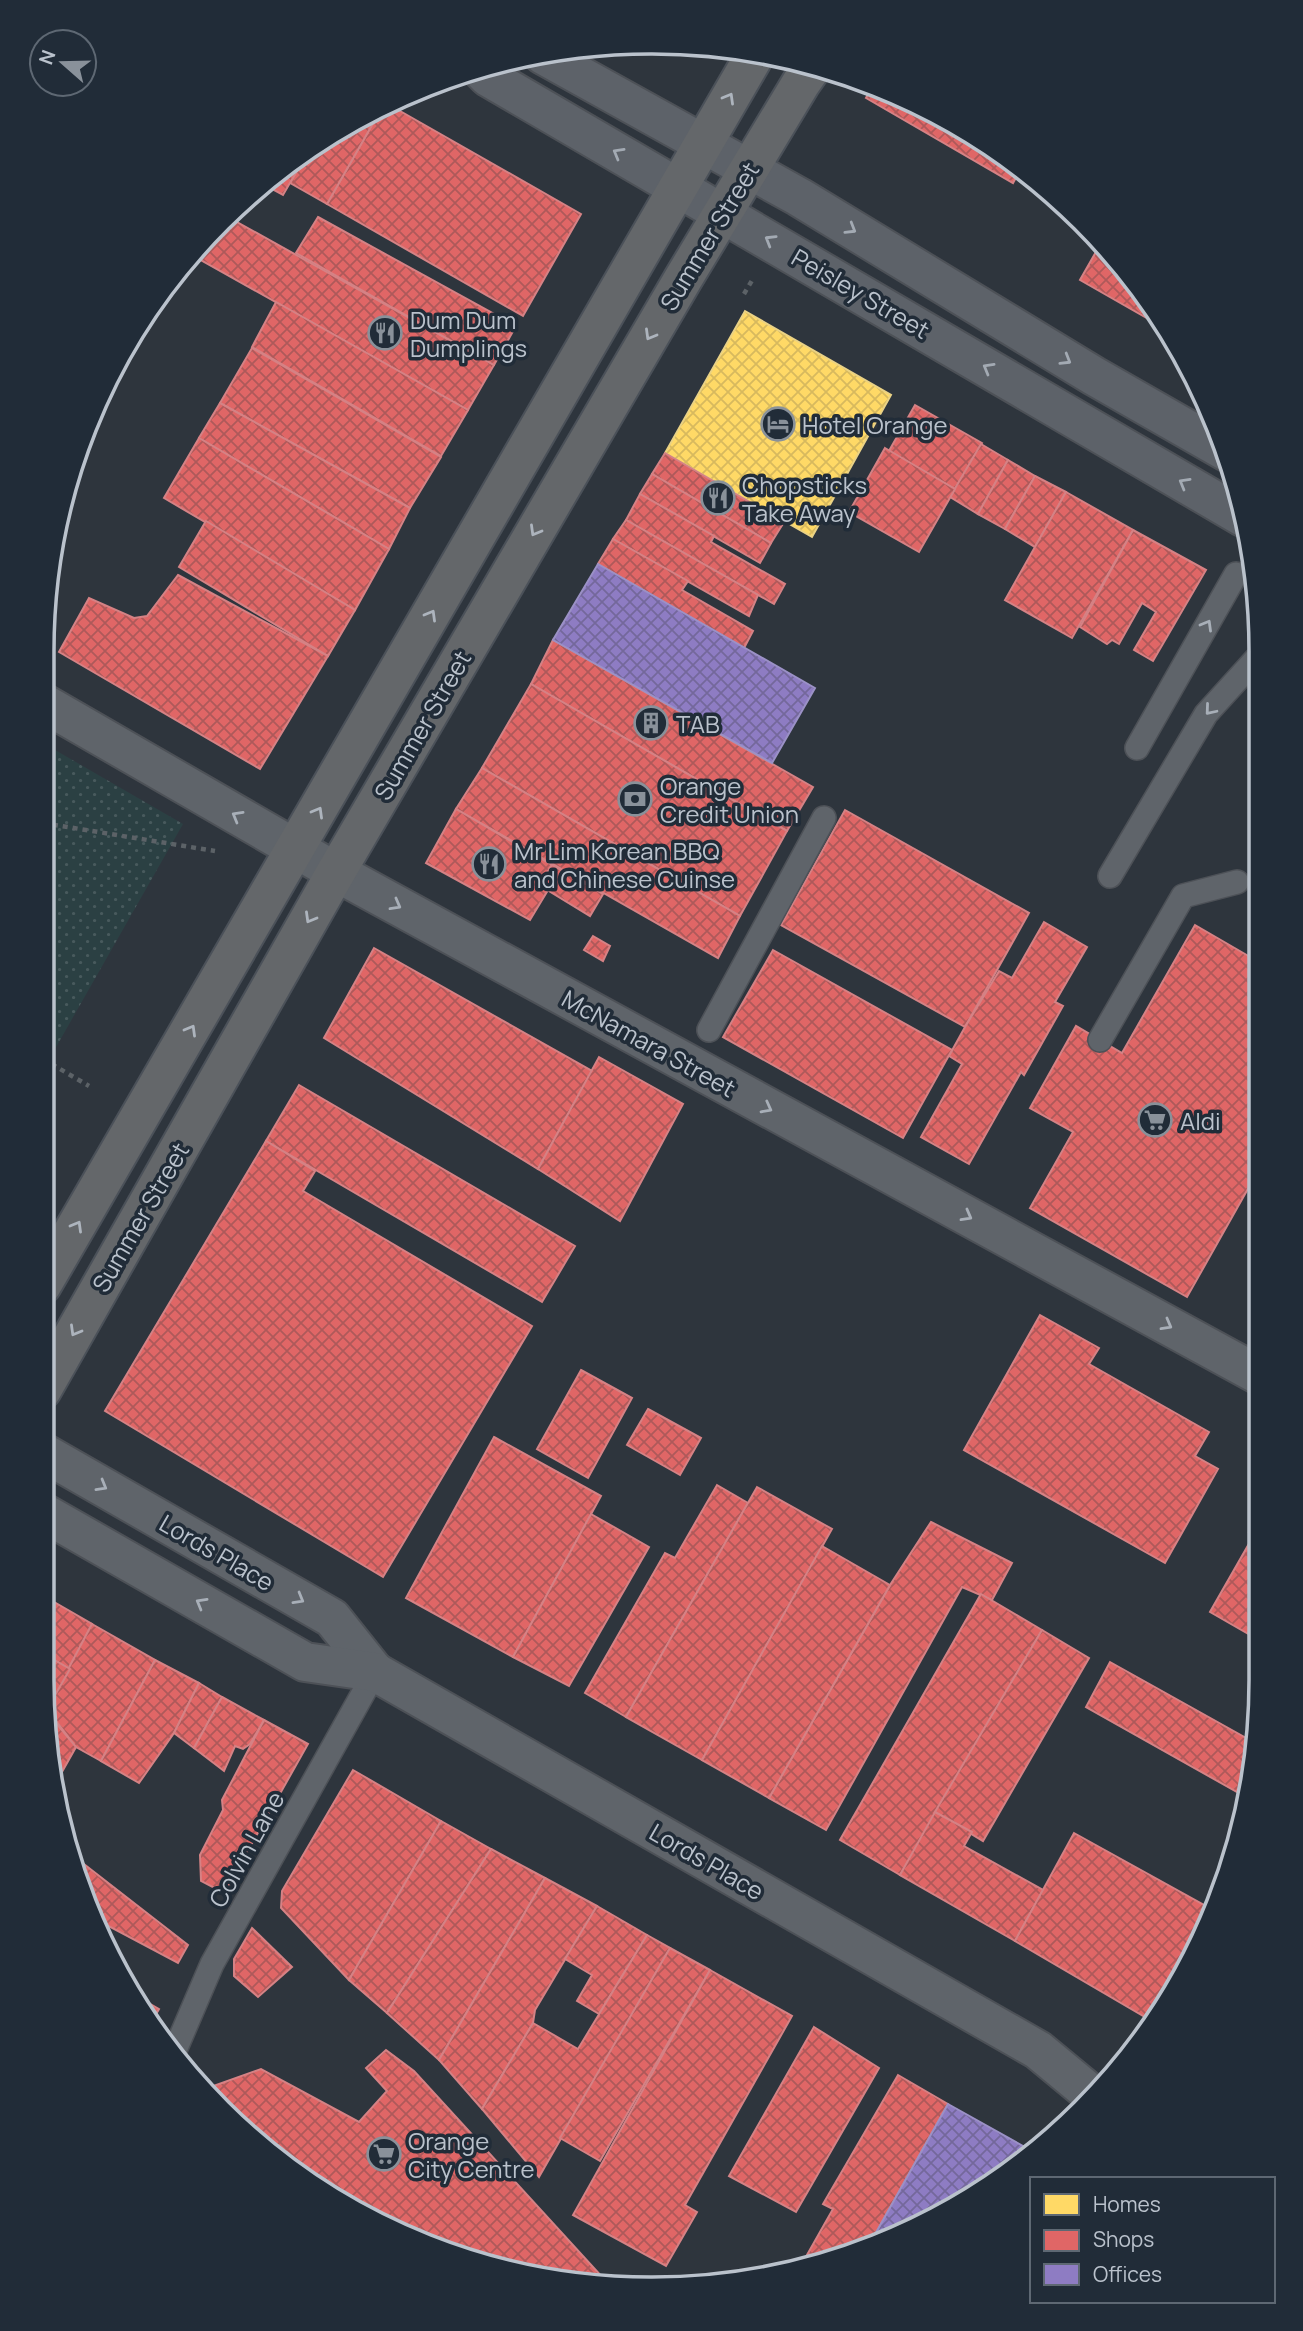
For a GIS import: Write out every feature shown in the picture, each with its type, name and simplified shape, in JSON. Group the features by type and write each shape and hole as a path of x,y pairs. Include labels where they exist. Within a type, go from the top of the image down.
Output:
{"highway":[{"name":"Summer Street","path":"54,1266 750,63"},
{"name":"Summer Street","path":"54,1369 336,872 722,213 807,75"}],"main road":[{"name":"Peisley Street","path":"555,62 799,197 1094,376 1210,443"},
{"name":"Peisley Street","path":"489,77 1231,510"}],"street":[{"name":"McNamara Street","path":"54,709 296,850 1249,1370"},
{"name":"Lords Place","path":"54,1459 332,1618 375,1672"},
{"name":"Lords Place","path":"54,1519 305,1662 375,1672 1038,2050 1086,2089"},
{"name":"Lords Place","path":"1038,2050 1103,2071"}],"lane":[{"path":"1137,748 1237,574"},
{"path":"1110,876 1206,714 1249,667"},
{"path":"709,1030 824,818"},
{"path":"1100,1040 1182,896 1237,882"},
{"name":"Colvin Lane","path":"178,2043 212,1964 375,1672"}],"path":[{"path":"744,295 755,275"},
{"path":"54,824 223,853"},
{"path":"54,1065 89,1086"}],"green space":[{"path":"54,749 183,824 54,1051"}],"building: Homes":[{"name":"Hotel Orange","path":"745,311 891,395 812,537 665,453"}],"building: Shops":[{"path":"868,95 880,100 950,134 1015,178 1013,183 866,98"},
{"path":"399,111 581,214 523,316 327,204 373,123"},
{"path":"373,123 327,204 290,183 296,172 320,155"},
{"path":"296,172 283,195 273,190"},
{"path":"318,217 516,326 494,365 296,253"},
{"name":"Dum Dum Dumplings","path":"237,222 494,365 468,410 200,260"},
{"path":"1096,252 1146,318 1080,280"},
{"path":"276,302 468,410 441,456 252,347"},
{"path":"252,348 441,457 410,508 220,403"},
{"path":"220,403 410,508 389,549 199,438"},
{"path":"915,405 982,443 955,489 889,451"},
{"path":"199,438 389,549 355,610 164,498"},
{"path":"981,444 1008,460 978,514 950,497"},
{"path":"885,448 955,489 919,552 849,512"},
{"name":"Chopsticks Take Away","path":"665,453 784,522 771,543 652,474"},
{"path":"1008,460 1035,476 1005,529 978,514"},
{"path":"652,474 771,543 760,563 640,494"},
{"path":"1035,476 1066,492 1035,547 1005,529"},
{"path":"1066,492 1133,530 1072,638 1005,600"},
{"path":"640,494 714,536 711,542 785,584 774,604 626,520"},
{"path":"626,520 758,595 749,616 613,539"},
{"path":"206,521 355,610 328,656 179,567"},
{"path":"1133,530 1206,570 1153,661 1134,650 1156,612 1142,603 1119,644 1112,640 1107,644 1080,627"},
{"path":"613,539 688,581 682,590 753,631 744,648 598,564"},
{"path":"178,575 328,656 260,769 59,652 89,598 134,618 147,616"},
{"name":"TAB","path":"553,640 813,787 787,831 531,684"},
{"name":"Orange Credit Union","path":"531,684 787,831 740,916 482,768"},
{"path":"482,768 740,916 718,958 456,809"},
{"name":"Mr Lim Korean BBQ and Chinese Cuinse","path":"456,809 552,865 539,885 548,890 530,920 426,863"},
{"path":"845,810 1029,913 965,1027 781,925"},
{"path":"552,865 603,894 590,916 539,885"},
{"path":"1044,922 1087,947 1055,1002 1063,1006 1024,1075 1021,1072 969,1164 921,1137 962,1064 949,1056 965,1027 999,971 1012,978"},
{"name":"Aldi","path":"1195,925 1249,956 1249,1187 1187,1297 1030,1208 1073,1132 1030,1108 1076,1026 1122,1053"},
{"path":"593,936 610,946 603,961 584,950"},
{"path":"374,948 592,1071 538,1169 324,1038"},
{"path":"773,950 952,1050 903,1138 723,1037"},
{"path":"599,1057 683,1104 620,1221 538,1169"},
{"path":"299,1085 575,1246 542,1302 266,1141"},
{"path":"266,1141 315,1171 303,1191 532,1326 383,1577 105,1411"},
{"path":"1040,1315 1099,1348 1089,1364 1209,1432 1195,1456 1218,1469 1165,1563 964,1450"},
{"path":"581,1370 632,1398 588,1478 537,1449"},
{"path":"648,1409 701,1438 680,1475 627,1445"},
{"path":"494,1437 601,1496 513,1657 406,1598"},
{"path":"717,1485 748,1503 626,1717 585,1693 665,1553 675,1558"},
{"path":"757,1487 832,1529 702,1760 626,1717"},
{"path":"591,1514 649,1547 569,1686 513,1657"},
{"path":"931,1522 1012,1563 992,1600 962,1587 826,1830 769,1798 890,1585"},
{"path":"1249,1544 1249,1634 1210,1612"},
{"path":"822,1546 890,1585 769,1798 702,1760"},
{"path":"981,1594 1042,1630 900,1875 840,1840"},
{"path":"54,1602 92,1624 70,1669 54,1660"},
{"path":"92,1624 155,1660 101,1761 76,1747 56,1721 55,1694"},
{"path":"1042,1630 1089,1658 983,1841 935,1812"},
{"path":"54,1660 70,1669 55,1695"},
{"path":"155,1660 199,1683 174,1733 139,1783 101,1761"},
{"path":"1110,1662 1246,1738 1238,1792 1086,1707"},
{"path":"199,1683 222,1697 194,1748 174,1733"},
{"path":"222,1697 264,1720 250,1744 243,1749 235,1746 224,1771 194,1748"},
{"path":"264,1720 308,1744 224,1893 201,1881 200,1855 223,1810 222,1800"},
{"path":"56,1723 76,1747 62,1772"},
{"path":"353,1770 441,1821 349,1980 281,1908 282,1891"},
{"path":"935,1812 972,1832 964,1846 1043,1890 1015,1941 900,1875"},
{"path":"441,1821 491,1849 387,2013 349,1980"},
{"path":"1074,1833 1204,1905 1169,1978 1144,2017 1015,1941"},
{"path":"491,1849 545,1878 439,2060 387,2013"},
{"path":"84,1864 188,1945 178,1963 108,1926"},
{"path":"545,1878 597,1906 535,2010 533,2023 482,2109 439,2060"},
{"path":"597,1906 647,1935 599,2014 577,2001 592,1975 565,1959"},
{"path":"252,1928 292,1967 258,1997 234,1976 234,1959"},
{"path":"647,1935 670,1948 539,2177 482,2109 533,2023 578,2049"},
{"path":"670,1948 710,1970 600,2161 560,2138"},
{"path":"710,1970 792,2016 685,2205 697,2212 666,2266 573,2215"},
{"path":"814,2027 879,2068 796,2212 729,2176"},
{"name":"Orange City Centre","path":"386,2050 414,2071 599,2274 574,2272 497,2256 460,2245 387,2215 353,2197 288,2153 258,2129 214,2086 261,2069 359,2122 387,2091 366,2068"},
{"path":"898,2075 948,2104 876,2232 806,2256 833,2209 823,2204"}],"building: Offices":[{"path":"598,564 815,688 772,763 553,640"},
{"path":"948,2104 1023,2146 950,2197 876,2232"}],"place":[{"name":"Dum Dum Dumplings","path":"385,333"},
{"name":"Hotel Orange","path":"778,424"},
{"name":"Chopsticks Take Away","path":"718,498"},
{"name":"TAB","path":"651,723"},
{"name":"Orange Credit Union","path":"635,799"},
{"name":"Mr Lim Korean BBQ and Chinese Cuinse","path":"489,864"},
{"name":"Aldi","path":"1155,1120"},
{"name":"Orange City Centre","path":"384,2154"}]}
